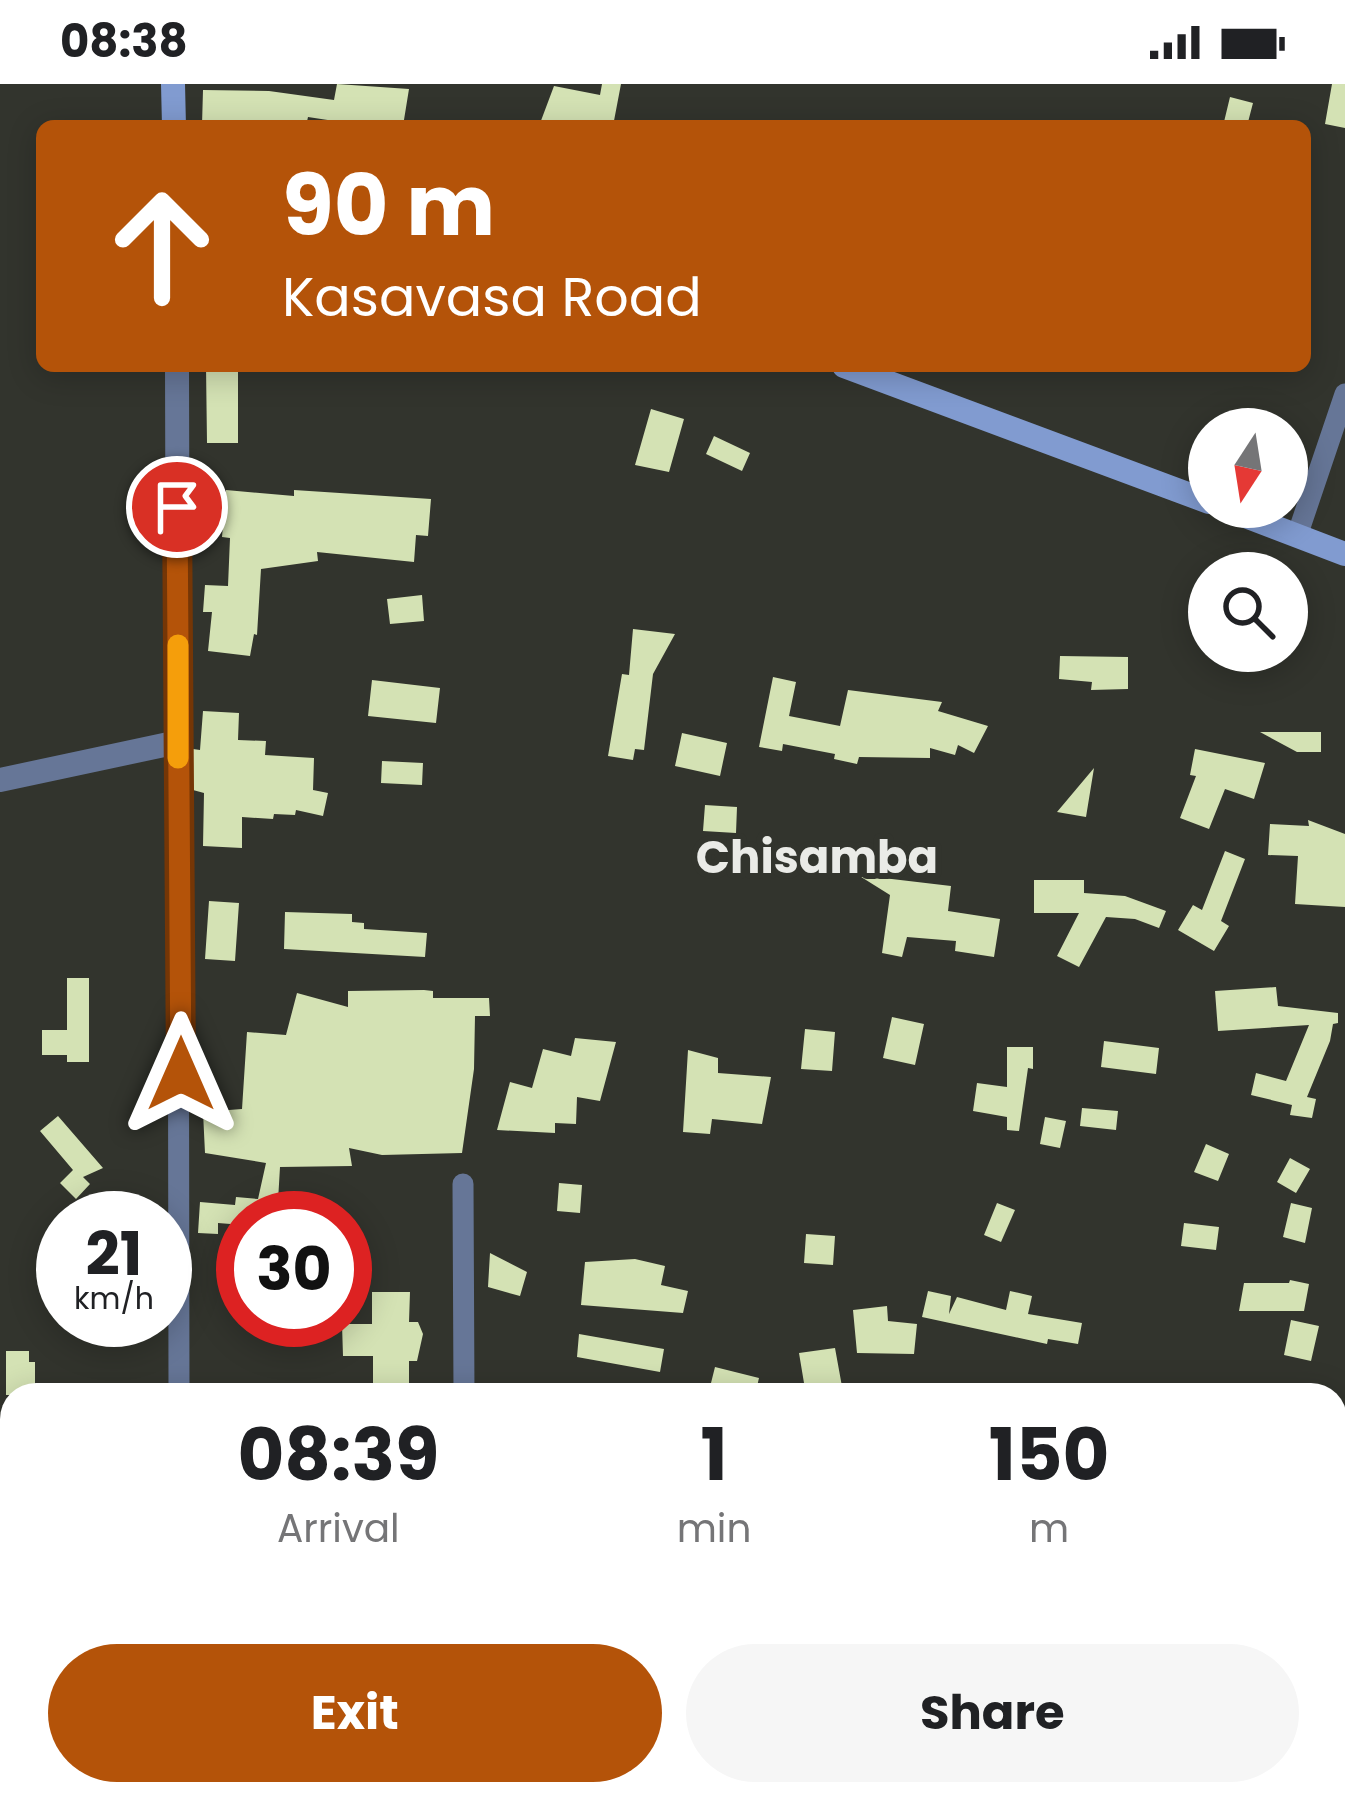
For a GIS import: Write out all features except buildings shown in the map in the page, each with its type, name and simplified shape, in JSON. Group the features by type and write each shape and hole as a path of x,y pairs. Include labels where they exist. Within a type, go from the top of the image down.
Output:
{"main road":[{"path":"172,84 174,120"},
{"path":"860,372 1188,494"},
{"path":"1276,528 1345,554"}],"street":[{"path":"177,372 179,1383"},
{"path":"1297,536 1345,394"},
{"path":"0,780 178,742"},
{"path":"464,1184 464,1383"}],"slow traffic":[{"path":"178,645 178,758"}],"district":[{"name":"Chisamba","path":"817,857"}],"route":[{"path":"177,507 181,1074"}]}
